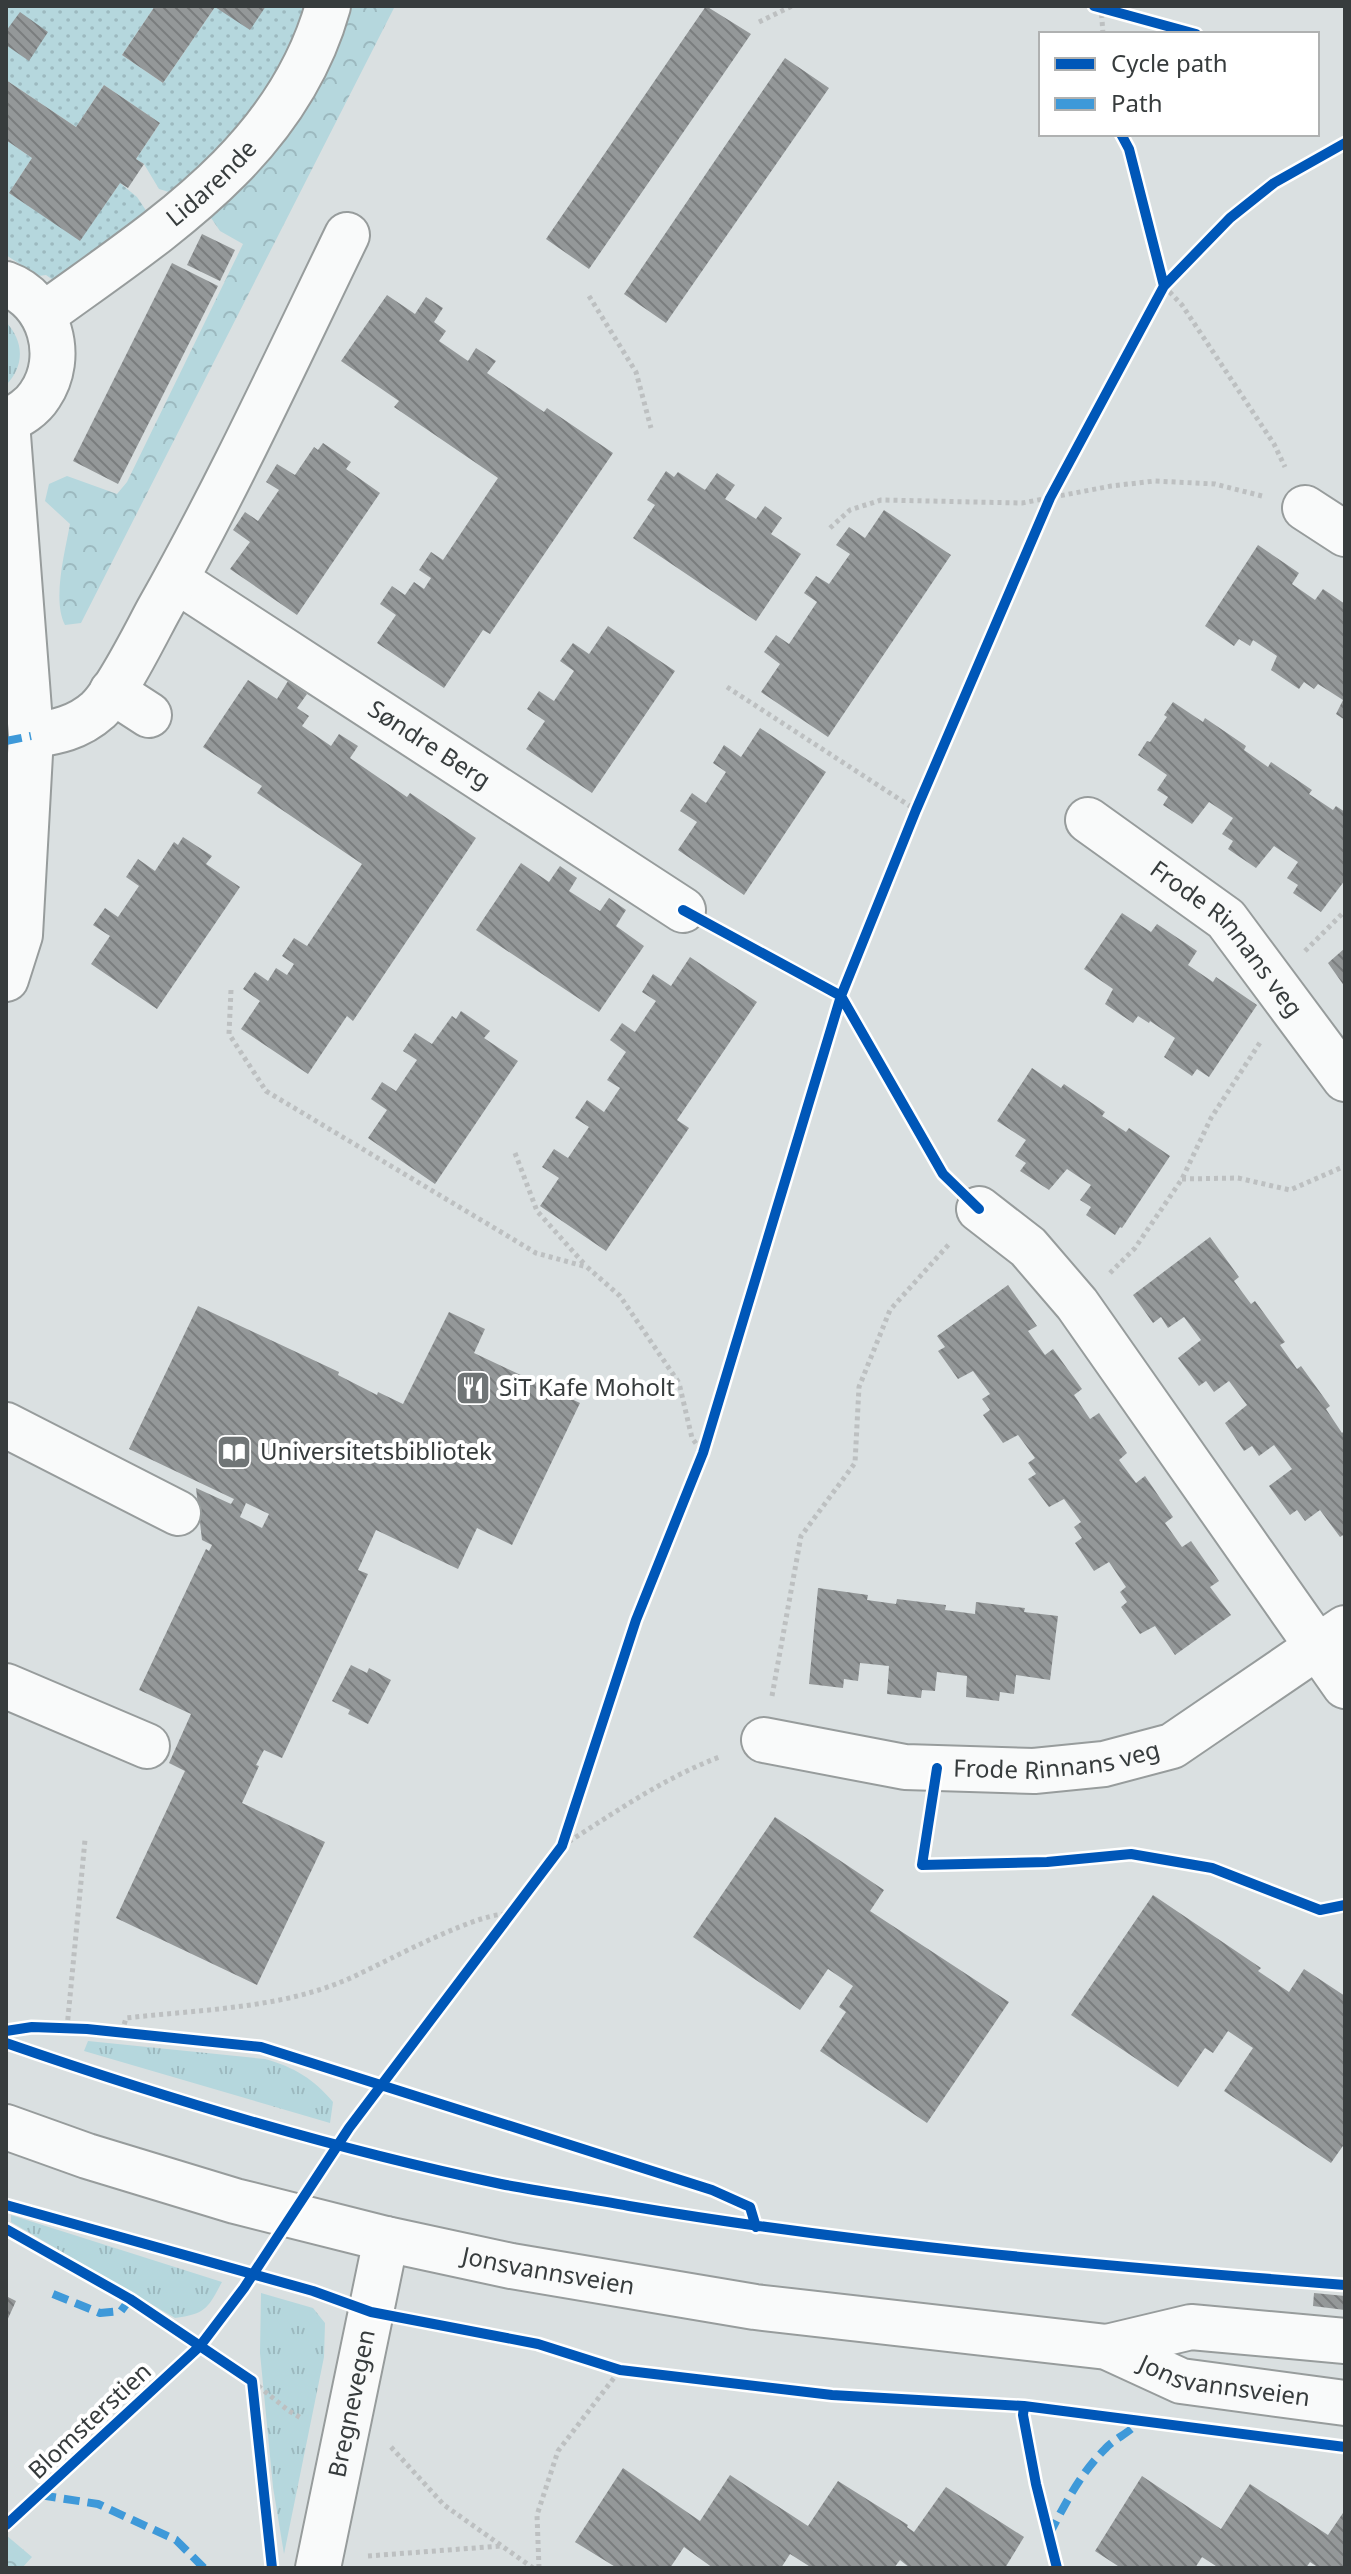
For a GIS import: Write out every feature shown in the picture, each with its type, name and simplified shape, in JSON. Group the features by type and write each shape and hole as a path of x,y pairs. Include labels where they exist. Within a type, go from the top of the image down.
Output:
{"street":[{"name":"Lidarende","path":"43,315 188,209 237,162 289,93 315,43 328,6"},
{"path":"31,736 63,731 82,723 100,709 112,691 176,580 347,235"},
{"path":"6,284 30,298 43,315 52,335 54,356 50,377 40,396 26,411 6,422 31,736 20,935 6,979"},
{"path":"1305,508 1345,534"},
{"name":"Søndre Berg","path":"176,580 683,910"},
{"path":"112,691 149,715"},
{"name":"Frode Rinnans veg","path":"1088,820 1226,919 1345,1079"},
{"path":"979,1209 1028,1247 1077,1304 1331,1636 1345,1686"},
{"path":"6,1425 178,1513"},
{"name":"Frode Rinnans veg","path":"764,1740 905,1767 1034,1771 1104,1764 1172,1746 1331,1636"},
{"path":"6,1686 147,1746"},
{"name":"Jonsvannsveien","path":"6,2127 87,2156 235,2201 511,2266 740,2305 1107,2347 1181,2381 1345,2403"},
{"name":"Bregnevegen","path":"319,2563 386,2239"},
{"name":"Jonsvannsveien","path":"1107,2347 1191,2327 1345,2341"}],"path":[{"path":"759,22 792,6"},
{"path":"1103,32 1099,7 1115,13"},
{"path":"1160,271 1164,286 1182,305 1274,444 1305,508"},
{"path":"1156,300 1175,275"},
{"path":"589,296 636,372 651,428"},
{"path":"830,528 850,510 881,500 1022,503 1155,481 1215,484 1305,508"},
{"path":"1044,512 1057,485"},
{"path":"727,687 916,810"},
{"path":"910,825 922,796"},
{"path":"231,990 229,1034 266,1091 536,1253 587,1267"},
{"path":"1077,1304 1135,1248 1182,1179 1211,1118 1287,1002"},
{"path":"515,1153 537,1211 587,1267 620,1296 679,1383 692,1438 703,1453"},
{"path":"1182,1179 1238,1178 1290,1190 1345,1166"},
{"path":"562,1846 684,1772 764,1740 801,1536 855,1463 859,1387 890,1310 979,1209"},
{"path":"697,1467 707,1437"},
{"path":"554,1857 567,1831"},
{"path":"67,2028 85,1840"},
{"path":"502,1927 519,1903"},
{"path":"116,2032 126,2018 265,2004 335,1986 418,1945 489,1916 511,1915"},
{"path":"116,2032 138,2034"},
{"path":"251,2366 254,2397"},
{"path":"607,2366 634,2372"},
{"path":"539,2568 537,2515 558,2451 620,2370"},
{"path":"239,2372 289,2411 349,2422 444,2505 533,2568"},
{"path":"319,2563 502,2546"}],"green space":[{"path":"6,6 155,6 122,55 163,83 215,7 314,6 254,120 179,195 159,189 144,164 136,159 160,123 104,85 76,127 6,80"},
{"path":"347,6 395,6 81,623 65,625 61,615 60,589 70,524 45,501 49,484 67,476 117,494 127,482 243,244 220,231 207,212"},
{"path":"6,140 32,158 9,193 80,240 120,183 137,197 147,212 60,285 46,275 38,276 6,255"},
{"path":"6,322 16,337 20,354 17,370 6,385"},
{"path":"88,2041 275,2062 303,2075 326,2094 333,2102 330,2123 84,2051"},
{"path":"11,2215 222,2282 200,2312 175,2318 11,2222"},
{"path":"261,2293 313,2308 325,2323 324,2357 284,2554 273,2487 260,2353"},
{"path":"6,2535 32,2557 22,2568 6,2568"}],"building":[{"path":"155,6 266,6 250,30 215,7 163,83 122,55"},
{"path":"706,6 751,34 589,269 546,239"},
{"path":"20,12 48,32 29,61 6,45 6,31"},
{"path":"785,58 829,88 666,323 624,294"},
{"path":"6,80 76,127 104,85 160,123 136,159 144,164 128,188 120,183 80,241 9,193 32,158 6,140"},
{"path":"202,234 235,250 220,281 187,265"},
{"path":"172,263 218,286 118,484 73,461"},
{"path":"387,295 415,314 426,297 443,308 434,322 446,331 439,341 468,361 476,348 496,361 487,373 544,412 547,408 613,453 490,634 483,630 444,688 377,643 396,615 380,604 392,586 405,595 414,582 424,589 431,578 419,570 431,552 443,560 498,478 394,407 399,401 341,361"},
{"path":"323,443 351,462 346,469 380,493 297,615 230,569 250,542 233,530 245,512 258,521 279,490 266,482 277,464 295,475 314,447 318,450"},
{"path":"666,471 674,477 678,472 705,490 717,473 735,485 725,499 756,519 765,506 782,518 771,534 801,554 756,621 633,538 655,505 647,500"},
{"path":"884,510 951,555 828,737 761,692 780,664 764,652 776,635 789,644 817,602 804,593 816,576 829,584 850,554 836,545 849,527 865,538"},
{"path":"1258,545 1299,573 1292,584 1315,600 1323,589 1345,604 1345,720 1336,714 1343,700 1318,684 1314,689 1304,682 1299,689 1271,670 1277,656 1253,640 1250,646 1239,639 1234,646 1205,626"},
{"path":"608,626 675,671 592,793 526,749 545,721 527,709 539,691 554,701 574,671 560,661 573,643 589,654"},
{"path":"248,680 277,699 288,681 307,694 297,708 309,716 302,726 331,746 339,734 358,746 350,758 407,797 410,793 476,838 353,1021 347,1016 308,1074 241,1029 260,1001 243,989 255,972 268,981 276,968 287,975 294,964 282,956 294,938 307,946 362,864 257,793 262,786 203,747"},
{"path":"1173,702 1203,722 1205,718 1246,746 1244,750 1268,767 1271,762 1312,790 1309,794 1333,810 1336,806 1345,812 1345,880 1321,912 1293,893 1298,885 1287,878 1298,862 1274,846 1256,868 1228,849 1233,841 1222,834 1233,818 1209,802 1192,824 1163,805 1168,797 1157,790 1167,775 1138,755 1167,717 1164,715"},
{"path":"760,728 826,772 744,895 678,850 697,822 680,811 692,793 706,803 726,772 713,763 724,745 741,757"},
{"path":"183,837 212,856 206,864 240,887 157,1009 91,964 110,936 93,925 105,908 118,917 139,886 126,877 138,859 155,871 174,842 178,845"},
{"path":"521,863 549,882 560,866 577,878 569,891 600,911 609,898 626,910 616,926 644,946 599,1012 476,930"},
{"path":"1122,913 1151,932 1157,924 1197,951 1188,965 1213,982 1216,977 1257,1005 1209,1077 1197,1069 1192,1076 1164,1057 1175,1038 1138,1016 1133,1023 1105,1004 1113,989 1084,969"},
{"path":"1345,948 1345,987 1328,963"},
{"path":"690,957 757,1002 677,1120 689,1128 606,1251 540,1206 559,1178 542,1167 554,1149 568,1158 589,1127 575,1118 587,1100 604,1112 620,1088 607,1080 626,1052 610,1040 622,1023 635,1032 656,1001 642,992 653,974 671,986"},
{"path":"461,1011 490,1031 484,1038 518,1061 435,1184 368,1138 387,1110 371,1099 382,1082 396,1091 417,1060 403,1051 415,1033 432,1044 452,1016 456,1019"},
{"path":"1032,1068 1061,1088 1064,1084 1105,1112 1102,1116 1126,1132 1129,1128 1170,1156 1115,1235 1086,1215 1091,1207 1080,1200 1091,1185 1067,1169 1049,1190 1020,1171 1026,1163 1015,1156 1026,1140 997,1121"},
{"path":"1210,1237 1239,1277 1234,1281 1251,1304 1255,1301 1285,1342 1280,1345 1297,1369 1301,1366 1330,1406 1326,1409 1342,1433 1345,1430 1345,1534 1340,1537 1320,1510 1305,1521 1297,1510 1290,1515 1269,1486 1292,1469 1274,1445 1259,1456 1252,1446 1244,1451 1225,1423 1247,1405 1229,1381 1214,1392 1206,1381 1199,1386 1178,1358 1201,1340 1184,1317 1168,1328 1161,1317 1153,1323 1133,1295"},
{"path":"1008,1285 1037,1326 1028,1331 1045,1355 1053,1349 1082,1389 1074,1395 1090,1419 1099,1413 1127,1453 1119,1460 1136,1483 1145,1476 1173,1517 1165,1523 1182,1547 1191,1541 1219,1581 1210,1587 1231,1615 1175,1655 1155,1626 1140,1634 1121,1607 1127,1602 1120,1592 1126,1587 1109,1562 1094,1571 1075,1543 1082,1538 1074,1527 1081,1522 1064,1499 1049,1507 1028,1479 1036,1474 1028,1463 1035,1458 1018,1435 1003,1443 983,1415 990,1410 982,1399 990,1394 973,1371 958,1379 938,1351 945,1347 937,1336"},
{"path":"198,1306 339,1372 338,1375 377,1395 378,1392 403,1404 449,1312 485,1329 474,1353 580,1403 512,1545 477,1528 458,1569 376,1530 358,1570 368,1574 282,1758 264,1750 242,1803 325,1842 257,1985 116,1918 185,1771 169,1763 191,1714 139,1690 206,1549 209,1551 212,1545 202,1540 196,1488 231,1504 234,1499 129,1449","holes":["246,1503 269,1514 262,1528 240,1517"]},
{"path":"818,1588 868,1595 867,1600 896,1604 897,1599 946,1605 945,1610 975,1614 976,1602 1058,1616 1050,1680 1016,1675 1014,1694 1000,1692 999,1701 966,1697 967,1676 937,1672 935,1691 922,1690 921,1698 887,1694 889,1666 860,1663 858,1681 844,1679 843,1688 809,1684"},
{"path":"351,1665 367,1673 369,1668 391,1680 368,1724 332,1701"},
{"path":"775,1817 884,1890 870,1911 1009,2002 927,2123 820,2051 846,2012 839,2007 853,1986 828,1969 800,2010 693,1937"},
{"path":"1153,1895 1261,1968 1258,1971 1289,1992 1304,1969 1345,1996 1345,2143 1331,2163 1224,2091 1253,2048 1228,2031 1213,2053 1205,2048 1178,2087 1071,2015"},
{"path":"1314,2293 1345,2296 1345,2310 1313,2306"},
{"path":"6,2296 16,2301 6,2323"},
{"path":"623,2468 700,2521 730,2475 808,2526 838,2481 908,2525 914,2532 946,2487 1024,2537 1005,2568 910,2568 900,2560 894,2568 812,2568 790,2554 781,2568 713,2568 684,2547 670,2568 617,2568 575,2542"},
{"path":"1142,2476 1221,2529 1250,2484 1328,2535 1345,2510 1345,2568 1319,2568 1310,2562 1306,2568 1219,2568 1202,2557 1195,2568 1121,2568 1095,2551"}],"marked path":[{"path":"6,741 31,736"},
{"path":"53,2294 100,2313 121,2311 130,2299"},
{"path":"1049,2535 1088,2469 1109,2445 1139,2421"},
{"path":"40,2495 98,2504 176,2540 204,2568"}],"cycle path":[{"path":"1094,6 1189,32"},
{"name":"Blomsterstien","path":"6,2525 200,2346 244,2288 349,2128 562,1846 636,1620 703,1453 841,996 916,810 1050,498 1164,286 1129,149 1122,136"},
{"path":"1164,286 1230,218 1274,183 1345,143"},
{"path":"683,910 841,996 943,1174 979,1209"},
{"path":"937,1768 922,1865 1047,1862 1131,1854 1212,1868 1320,1910 1345,1905"},
{"path":"6,2031 32,2027 87,2029 261,2047 712,2190 750,2207 756,2227"},
{"path":"6,2043 251,2121 375,2155 517,2187 718,2220 896,2244 1345,2285"},
{"path":"6,2205 313,2291 371,2312 538,2344 620,2370 832,2395 1024,2406 1345,2447"},
{"path":"6,2229 130,2299 252,2381 272,2568"},
{"path":"1024,2406 1036,2484 1057,2568"}],"place":[{"name":"SiT Kafe Moholt","path":"473,1388"},
{"name":"Universitetsbibliotek","path":"234,1452"}]}
